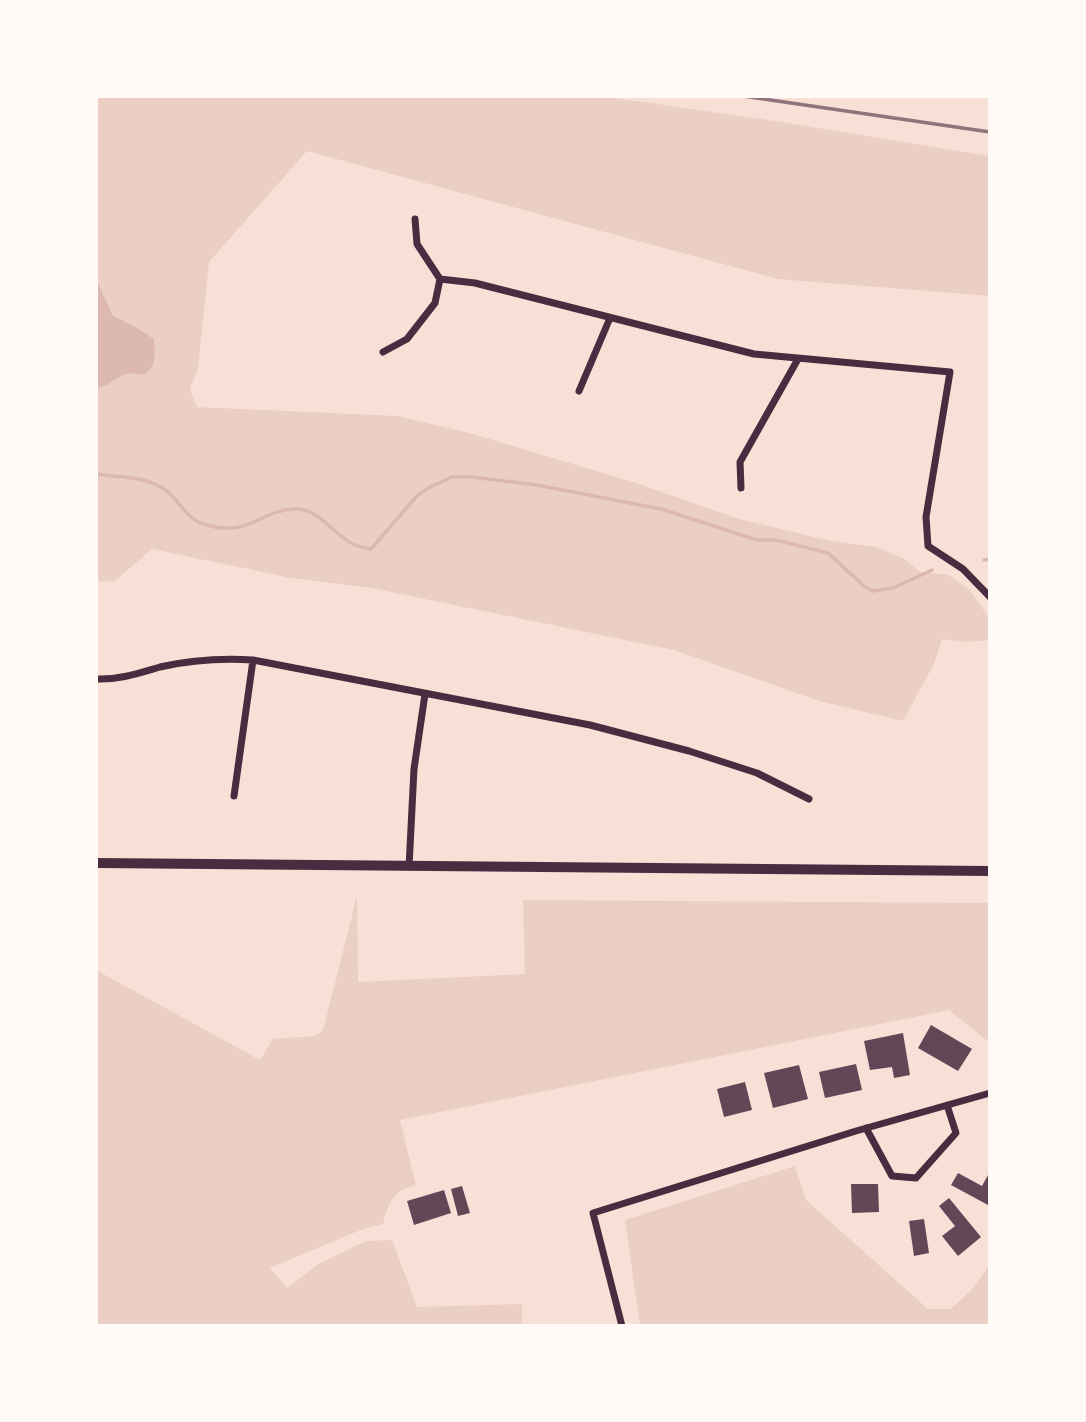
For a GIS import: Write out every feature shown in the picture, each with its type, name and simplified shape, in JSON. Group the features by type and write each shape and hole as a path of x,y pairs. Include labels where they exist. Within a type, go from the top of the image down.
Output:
{"main road":[{"path":"96,863 990,871"}],"street":[{"path":"383,352 407,340 435,303 440,279 417,244 415,219"},
{"path":"440,279 475,283 754,354 950,372 926,517 929,546 962,569 990,597"},
{"path":"579,391 610,318"},
{"path":"741,488 740,462 798,359"},
{"path":"96,679 129,677 189,662 222,658 253,660 590,725 690,751 757,773 808,799"},
{"path":"234,796 253,660"},
{"path":"409,867 414,769 425,694"},
{"path":"622,1326 593,1213 866,1128 990,1093"},
{"path":"866,1128 892,1176 916,1178 956,1133 947,1105"}],"shaded area":[{"path":"96,96 602,96 990,156 990,296 778,279 307,151 209,262 198,368 190,389 197,407 398,416 473,434 633,482 739,519 831,541 876,547 903,558 920,572 949,575 969,589 990,619 990,640 966,642 942,639 934,664 903,721 819,701 674,650 371,588 291,578 152,549 115,581 96,582"},
{"path":"96,279 113,316 154,339 155,349 153,365 148,372 126,374 96,388"},
{"path":"357,896 358,982 525,974 523,900 990,903 990,1043 949,1010 400,1120 416,1185 408,1187 393,1198 383,1224 363,1229 270,1268 287,1288 318,1264 366,1241 392,1240 417,1307 522,1304 522,1326 96,1326 96,970 260,1060 273,1039 315,1036 323,1030"},
{"path":"795,1166 806,1200 928,1309 951,1309 973,1288 990,1264 990,1326 640,1326 625,1220"}],"building":[{"path":"931,1025 972,1049 958,1071 918,1048"},
{"path":"903,1033 910,1075 894,1078 892,1067 870,1070 864,1041"},
{"path":"856,1064 862,1090 825,1098 819,1072"},
{"path":"799,1065 808,1099 773,1108 764,1073"},
{"path":"745,1082 752,1110 724,1117 717,1089"},
{"path":"958,1173 982,1186 988,1175 990,1176 988,1205 951,1185"},
{"path":"851,1184 878,1184 879,1212 852,1213"},
{"path":"462,1186 470,1213 458,1216 451,1189"},
{"path":"444,1190 451,1213 414,1225 407,1201"},
{"path":"949,1198 981,1237 958,1256 942,1236 955,1226 939,1206"},
{"path":"924,1219 929,1253 914,1256 909,1221"}],"waterway":[{"path":"96,474 134,478 151,483 168,492 197,522 219,528 244,526 283,510 305,510 320,518 347,541 371,549 417,496 428,488 452,477 472,477 537,485 661,509 757,540 776,540 828,553 865,587 873,591 893,588 932,570"},
{"path":"984,560 990,559"}],"railway":[{"path":"743,96 990,132"}]}
